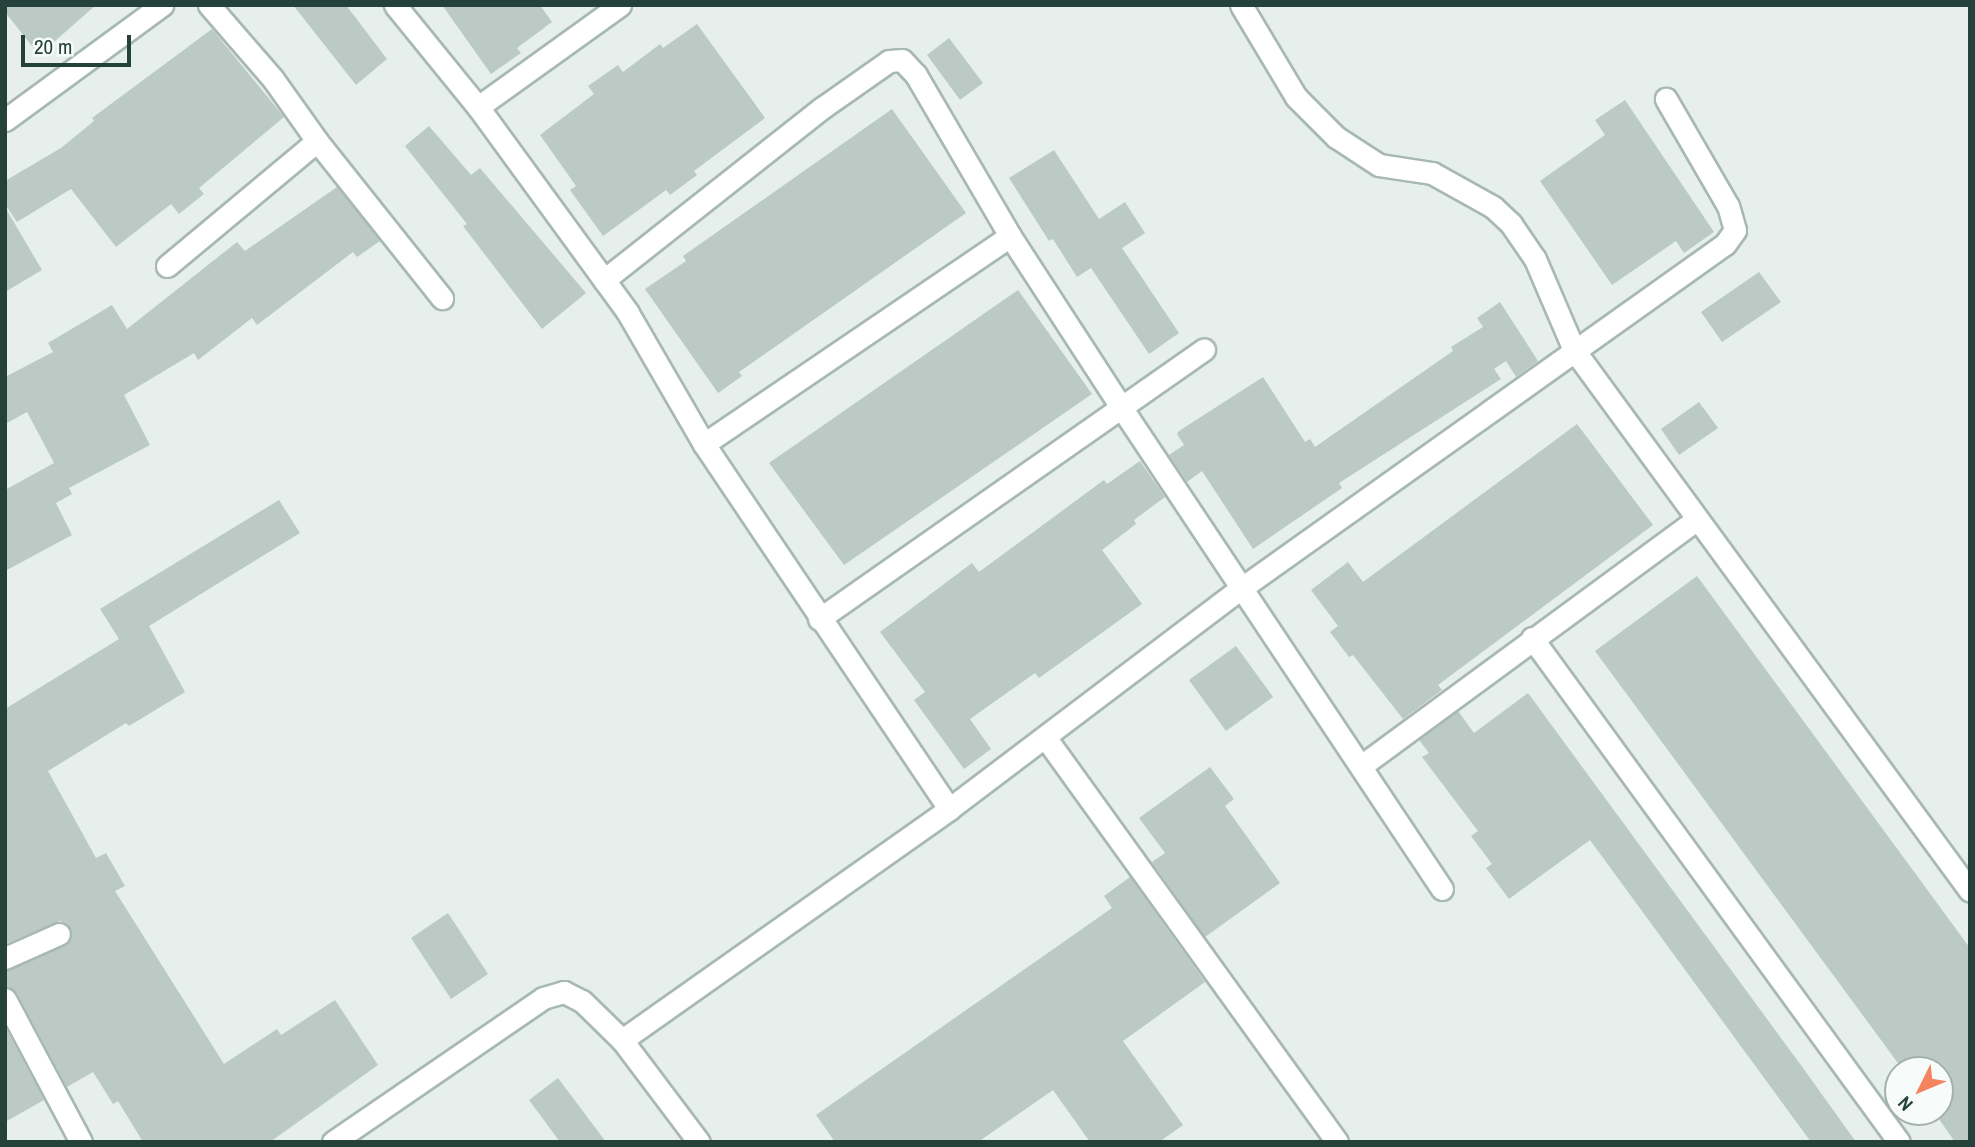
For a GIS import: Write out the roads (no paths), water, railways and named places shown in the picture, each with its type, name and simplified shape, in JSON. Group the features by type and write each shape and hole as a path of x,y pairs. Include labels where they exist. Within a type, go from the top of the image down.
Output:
{"street":[{"path":"5,120 162,5"},
{"path":"209,5 273,79 317,141 442,298"},
{"path":"395,5 478,107 628,313 704,444 949,809"},
{"path":"478,107 620,5"},
{"path":"1241,5 1296,97 1336,137 1380,165 1432,173 1493,207 1511,224 1535,259 1574,350 1970,891"},
{"path":"604,280 822,108 888,61 902,60 916,75 1010,236 1121,407 1442,889"},
{"path":"622,1041 949,809 1243,587 1725,244 1735,230 1728,206 1666,99"},
{"path":"167,266 317,141"},
{"path":"704,444 1010,236"},
{"path":"819,619 1204,349"},
{"path":"1361,765 1696,520"},
{"path":"1532,638 1899,1142"},
{"path":"1045,737 1337,1142"},
{"path":"5,958 58,934"},
{"path":"333,1142 543,998 564,992 582,1001 622,1041 699,1142"},
{"path":"5,999 81,1142"}]}
